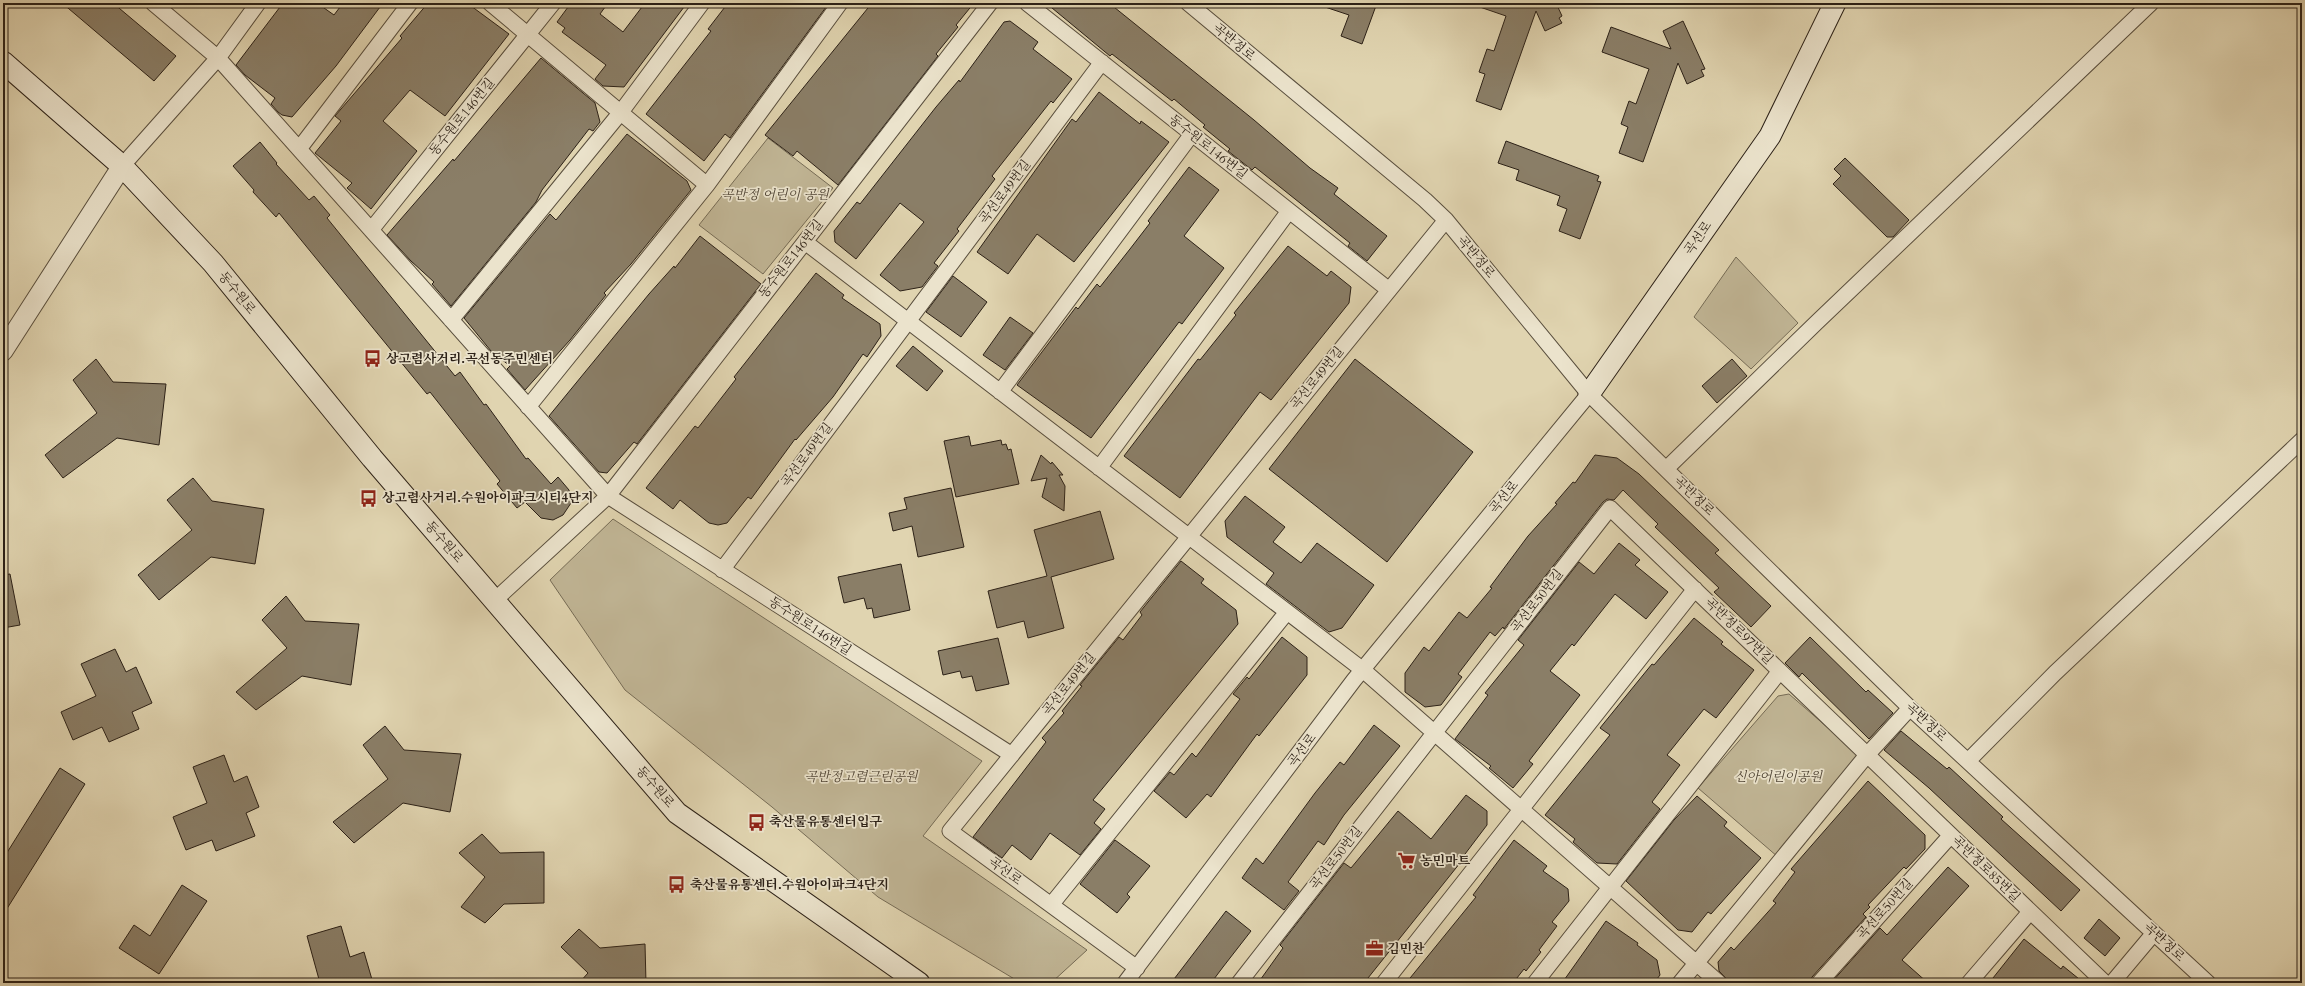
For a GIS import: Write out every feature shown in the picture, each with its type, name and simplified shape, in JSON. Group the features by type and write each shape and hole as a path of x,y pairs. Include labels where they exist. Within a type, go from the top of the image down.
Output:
{"main road":[{"name":"곡선로","path":"1589,394 1770,136 1835,3"},
{"name":"동수원로","path":"3,62 122,166 212,263 372,458 677,813 919,983"}],"street":[{"name":"동수원로146번길","path":"153,3 218,58 608,496 1012,755"},
{"path":"3,351 122,166 218,58 258,3"},
{"path":"299,149 410,3"},
{"path":"490,3 529,34 706,185"},
{"name":"동수원로146번길","path":"371,230 553,3"},
{"path":"451,320 621,112 702,3"},
{"path":"528,407 706,185 840,3"},
{"name":"동수원로146번길","path":"495,600 608,496 990,3"},
{"name":"동수원로146번길","path":"1027,3 1389,290"},
{"name":"곡반정로","path":"1188,3 1425,200 1446,220 1589,394 1910,708 2208,983"},
{"path":"1666,469 1816,323 2151,3"},
{"name":"곡선로49번길","path":"722,570 1102,62"},
{"path":"1000,392 1192,134"},
{"path":"1099,468 1289,211"},
{"name":"곡선로49번길","path":"950,831 1446,220"},
{"path":"805,242 1363,670 1719,983"},
{"name":"곡선로","path":"1126,983 1363,670 1589,394"},
{"path":"1968,761 2055,673 2302,440"},
{"name":"곡반정로97번길","path":"1610,508 1867,755"},
{"name":"곡선로50번길","path":"1239,983 1610,508"},
{"path":"1384,983 1695,589"},
{"path":"1051,905 1287,612"},
{"path":"1535,983 1780,671"},
{"path":"1680,983 1867,755 1910,708"},
{"name":"곡반정로85번길","path":"1867,755 2105,983"},
{"name":"곡선로","path":"950,831 1137,968"},
{"name":"곡선로50번길","path":"1819,983 1951,835"},
{"path":"1969,983 2030,912"},
{"path":"2112,983 2154,933"}],"green space":[{"name":"곡반정 어린이 공원","path":"768,138 833,188 763,274 699,225"},
{"path":"1736,257 1798,323 1751,369 1694,317"},
{"name":"곡반정고렴근린공원","path":"613,519 982,761 923,836 1087,950 1051,983 1021,983 878,897 772,807 625,690 550,580"},
{"name":"신아어린이공원","path":"1789,694 1857,753 1858,765 1778,857 1698,788 1778,696"}],"building":[{"path":"62,3 113,3 176,56 154,81"},
{"path":"283,3 317,3 334,15 343,3 383,3 336,66 292,117 282,115 278,112 271,104 275,98 245,75 236,65"},
{"path":"428,3 467,3 509,34 445,116 410,90 383,121 417,151 371,209 347,188 352,183 315,153 341,121 335,116 402,38 400,36"},
{"path":"571,3 608,3 600,14 623,32 645,3 687,3 624,87 603,86 595,79 606,65 562,32 565,28 557,22"},
{"path":"728,3 829,3 730,138 725,134 704,161 646,114 711,31 708,29"},
{"path":"872,3 974,3 956,25 958,27 936,54 938,56 838,185 797,151 793,156 765,135"},
{"path":"1046,3 1109,3 1254,120 1310,168 1338,188 1334,194 1387,236 1367,261 1348,246 1350,243 1255,167 1252,170 1228,151 1230,149 1203,127 1205,125 1174,99 1172,101 1112,54 1110,56"},
{"path":"1322,3 1377,3 1362,44 1341,36 1349,15 1322,6"},
{"path":"1475,3 1556,3 1562,16 1559,18 1562,23 1545,31 1536,11 1501,110 1476,101 1485,74 1479,72 1487,49 1494,51 1506,16 1474,5"},
{"path":"1010,21 1038,42 1033,49 1072,79 1053,103 1051,101 992,176 995,179 957,229 959,231 934,263 938,266 922,287 900,291 880,275 924,222 900,203 856,259 835,242 834,231 857,202 860,204 936,107 959,80 960,82 1004,22"},
{"path":"1683,21 1705,69 1701,70 1704,76 1687,84 1678,63 1643,162 1619,153 1628,127 1621,124 1629,101 1636,104 1649,69 1602,52 1611,27 1671,49 1663,31"},
{"path":"541,58 595,103 600,122 593,131 589,129 542,190 536,202 451,306 432,284 434,282 411,261 387,235 453,159 454,161"},
{"path":"1099,92 1140,124 1141,121 1169,142 1074,262 1037,234 1008,274 977,252 1072,119 1076,122"},
{"path":"627,134 687,181 691,190 631,264 604,293 606,295 570,340 525,390 507,369 510,366 491,351 464,318 550,214 556,220"},
{"path":"1506,141 1599,176 1597,181 1601,182 1580,239 1559,231 1567,209 1557,205 1560,196 1516,180 1519,170 1498,163"},
{"path":"260,142 277,163 276,164 309,200 314,196 330,215 327,218 455,376 460,372 484,405 486,404 526,459 528,458 551,484 558,477 569,490 571,503 563,515 553,520 541,518 525,502 517,508 497,484 500,481 430,392 427,394 279,213 276,217 253,192 254,190 233,166"},
{"path":"1845,158 1909,220 1893,237 1887,237 1833,184 1841,176 1834,169"},
{"path":"1189,167 1219,190 1184,236 1224,268 1182,324 1179,322 1091,438 1017,385 1076,307 1078,309 1097,284 1100,287 1130,249 1150,223 1148,221"},
{"path":"700,236 761,284 637,444 634,442 607,473 599,472 549,416 649,294 674,266 675,268"},
{"path":"1288,246 1327,276 1331,271 1351,287 1349,303 1271,400 1260,392 1180,498 1124,456 1198,359 1200,360 1236,315 1234,313"},
{"path":"816,273 844,295 842,298 880,324 881,336 867,357 863,354 833,397 796,440 795,439 751,499 748,497 727,523 718,525 709,523 680,500 673,509 646,488 695,426 698,428 736,379 734,377"},
{"path":"953,276 987,302 961,337 926,312"},
{"path":"1010,317 1033,333 1005,370 983,355"},
{"path":"913,346 943,371 927,391 896,366"},
{"path":"96,359 113,382 166,384 159,445 117,438 63,478 45,455 97,413 73,380"},
{"path":"1355,359 1473,452 1387,562 1269,469"},
{"path":"1732,359 1747,376 1717,403 1702,386"},
{"path":"969,436 971,446 1001,440 1002,445 1006,444 1008,450 1011,449 1019,484 956,497 944,441"},
{"path":"1041,455 1051,464 1052,462 1063,475 1059,475 1065,486 1064,511 1042,497 1047,478 1031,481"},
{"path":"1595,455 1617,458 1639,474 1719,550 1715,553 1771,606 1751,627 1714,592 1719,588 1655,527 1658,524 1623,490 1614,500 1607,499 1603,502 1504,629 1503,627 1495,636 1490,632 1458,674 1462,677 1441,705 1425,707 1405,692 1405,673 1424,647 1429,651 1459,612 1467,618 1492,588 1490,587 1528,536 1557,504 1555,503 1573,482 1575,483"},
{"path":"193,478 212,501 264,509 255,564 211,557 159,600 138,575 192,530 167,500"},
{"path":"951,488 964,547 918,557 912,526 893,531 889,513 907,509 904,498"},
{"path":"1245,496 1285,527 1273,542 1301,563 1317,543 1374,585 1342,628 1329,632 1266,584 1274,573 1227,537 1225,521"},
{"path":"1100,511 1114,559 1051,577 1064,628 1028,638 1024,621 997,628 988,591 1047,576 1034,530"},
{"path":"1619,543 1640,560 1635,565 1668,592 1646,619 1615,594 1574,646 1572,644 1550,671 1580,695 1529,761 1533,764 1513,788 1489,768 1491,766 1455,739 1488,695 1485,693 1524,645 1518,640 1579,562 1594,574"},
{"path":"1181,561 1204,579 1201,583 1236,610 1238,624 1093,800 1105,809 1094,823 1101,829 1080,855 1050,833 1031,860 1012,845 1002,858 973,837 1046,742 1042,738 1064,713 1062,711 1082,686 1080,685 1119,637 1123,640 1142,615 1140,612"},
{"path":"901,564 910,610 874,618 872,608 867,609 864,598 844,603 838,577"},
{"path":"10,574 20,625 3,628 3,575"},
{"path":"286,596 305,621 359,624 351,685 302,676 256,710 236,692 287,648 262,620"},
{"path":"1694,618 1723,642 1721,644 1754,670 1716,718 1704,709 1667,755 1680,765 1652,802 1660,809 1617,864 1597,863 1573,842 1575,839 1545,815 1610,735 1600,728 1652,664 1654,665"},
{"path":"1282,637 1307,657 1307,675 1259,736 1257,734 1211,797 1207,794 1186,818 1154,791 1170,772 1174,775 1192,753 1196,757 1240,699 1233,694 1247,677 1249,679"},
{"path":"1810,637 1866,692 1868,690 1893,713 1869,739 1802,673 1799,677 1785,663"},
{"path":"998,638 1009,684 976,691 972,676 962,678 960,671 943,675 938,651"},
{"path":"115,649 126,672 136,667 152,703 132,712 139,729 109,742 102,727 73,740 61,712 96,696 81,664"},
{"path":"1374,725 1400,746 1344,815 1324,845 1318,841 1288,882 1299,891 1284,910 1242,878 1256,858 1263,864 1315,793 1340,762 1344,765"},
{"path":"385,726 404,750 461,754 450,812 403,803 354,843 333,822 388,779 363,745"},
{"path":"1901,731 1947,769 1949,767 2003,817 2001,819 2080,890 2061,911 1929,788 1884,750"},
{"path":"224,755 234,782 247,776 259,807 246,813 255,836 216,851 212,840 186,850 173,817 207,803 193,767"},
{"path":"60,768 85,784 3,915 3,859"},
{"path":"1868,781 1925,835 1925,849 1906,869 1904,867 1868,905 1870,907 1863,914 1866,917 1812,977 1810,983 1728,983 1719,971 1718,962 1731,947 1734,950 1776,903 1773,901 1795,872 1791,869"},
{"path":"1466,795 1487,811 1487,825 1459,862 1460,863 1364,983 1258,983 1283,948 1280,945 1344,863 1351,868 1398,811 1431,839"},
{"path":"1697,796 1727,822 1724,826 1761,858 1711,914 1708,912 1692,932 1678,930 1626,881 1674,820"},
{"path":"482,834 500,853 544,852 544,903 504,904 485,923 461,907 485,877 459,853"},
{"path":"1115,840 1150,866 1127,894 1130,897 1117,913 1080,884"},
{"path":"1514,840 1547,866 1543,871 1568,889 1569,901 1552,922 1557,926 1539,950 1541,952 1526,971 1524,969 1513,983 1406,983 1476,897 1473,895"},
{"path":"1948,867 1969,886 1902,960 1928,983 1831,983 1880,928 1887,935"},
{"path":"182,885 207,901 159,974 119,948 134,925 150,936"},
{"path":"1226,911 1251,931 1211,983 1171,983"},
{"path":"2099,919 2120,938 2105,956 2084,938"},
{"path":"1606,921 1638,943 1637,945 1657,960 1660,975 1654,983 1562,983"},
{"path":"341,926 350,957 364,952 373,983 320,983 307,936"},
{"path":"579,929 600,948 645,944 646,983 579,983 588,973 561,947"},
{"path":"2024,939 2061,969 2063,966 2084,983 1989,983"}],"waterway":[{"path":"3,981 8,983"}],"place":[{"name":"상고렴사거리.곡선동주민센터","path":"373,359"},
{"name":"상고렴사거리.수원아이파크시티4단지","path":"369,498"},
{"name":"축산물유통센터입구","path":"756,822"},
{"name":"농민마트","path":"1407,861"},
{"name":"축산물유통센터.수원아이파크4단지","path":"677,885"},
{"name":"김민찬","path":"1374,949"}]}
